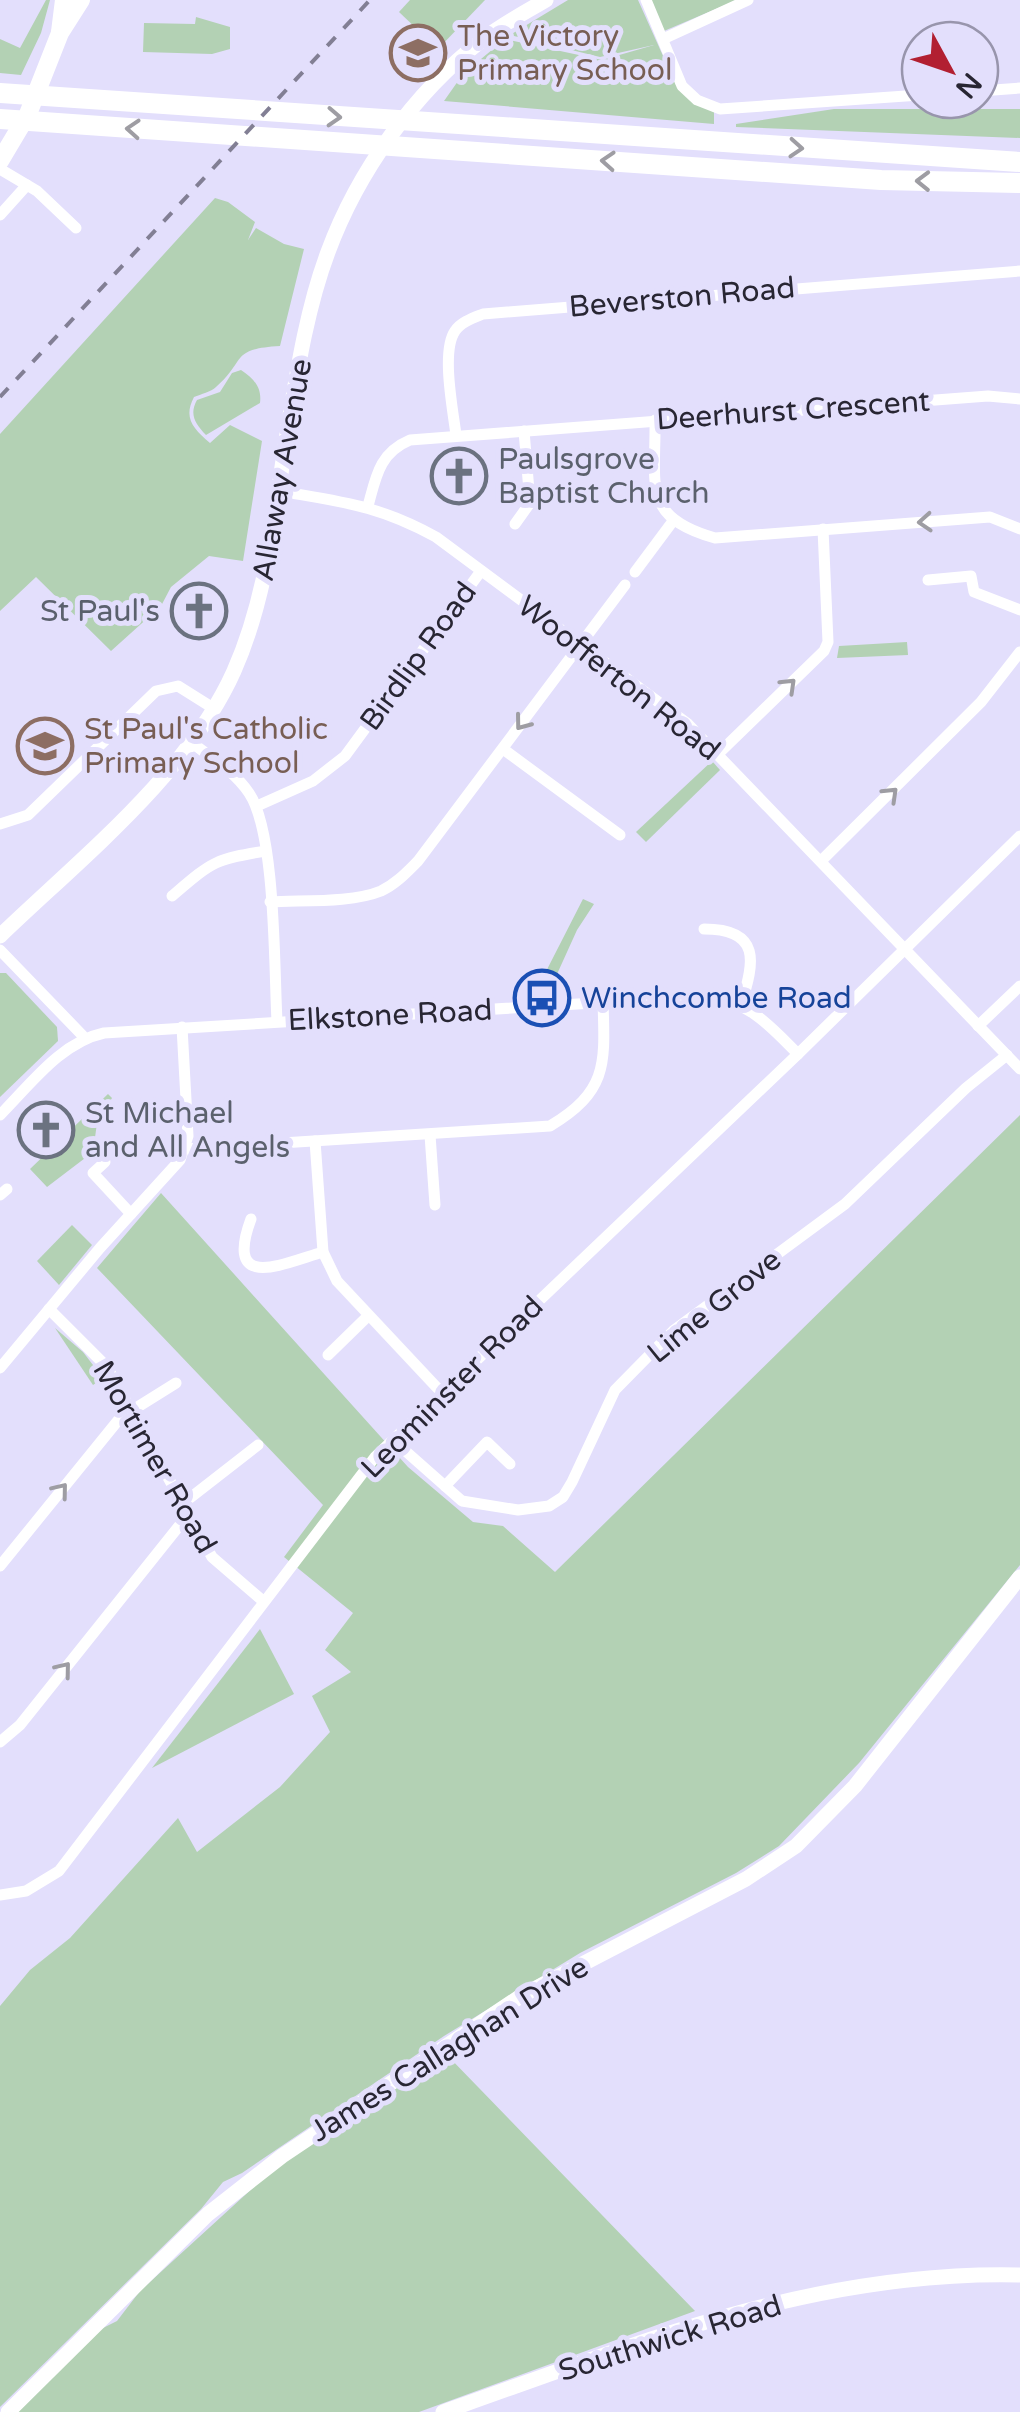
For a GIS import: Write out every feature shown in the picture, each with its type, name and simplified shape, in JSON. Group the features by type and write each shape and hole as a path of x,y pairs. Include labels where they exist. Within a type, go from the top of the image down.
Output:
{"highway":[{"path":"6,93 1020,162"},
{"path":"0,119 881,180 1020,184"}],"main road":[{"path":"60,33 64,0"},
{"path":"0,165 28,114 60,33 81,0"}],"street":[{"name":"Allaway Avenue","path":"0,936 155,786 192,743 232,676 259,604 304,340 328,252 358,189 422,94 483,39 546,0"},
{"path":"646,0 682,86 697,100 720,110 900,96"},
{"path":"662,38 748,0"},
{"path":"0,165 76,228"},
{"path":"0,214 27,185"},
{"name":"Beverston Road","path":"456,435 449,350 454,332 467,320 483,314 1020,271"},
{"name":"Deerhurst Crescent","path":"368,506 378,466 398,445 410,440 988,396 1020,399"},
{"path":"655,420 657,500 672,521 715,538 990,517 1020,528"},
{"path":"515,524 530,503 524,432"},
{"name":"Woofferton Road","path":"279,491 368,506 436,537 688,724 1020,1068"},
{"path":"635,572 672,521"},
{"path":"718,753 824,651 828,642 822,529"},
{"name":"Birdlip Road","path":"257,806 314,781 345,756 481,571"},
{"path":"928,580 971,576 974,592 1020,610"},
{"path":"270,902 361,896 398,880 418,861 625,585"},
{"path":"821,861 981,702 1020,652"},
{"path":"0,824 28,815 156,691 178,686 213,708"},
{"path":"192,743 232,772 257,806 264,828 277,1021"},
{"path":"502,749 620,835"},
{"path":"906,950 1020,836"},
{"path":"172,896 224,857 266,851"},
{"path":"704,929 724,929 737,935 746,946 753,964 741,1004 762,1018 798,1054"},
{"path":"0,950 84,1037 0,1115"},
{"name":"Leominster Road","path":"0,1895 26,1891 59,1870 374,1457 906,950"},
{"path":"978,1026 1019,990"},
{"name":"Elkstone Road","path":"84,1037 277,1021 708,996 741,1004"},
{"path":"185,1148 550,1126 575,1111 595,1088 604,1064 603,1002"},
{"path":"0,1368 180,1160 188,1136 182,1028"},
{"name":"Lime Grove","path":"393,1440 462,1501 518,1510 549,1506 563,1497 621,1383 682,1324 845,1204 966,1088 1007,1056"},
{"path":"430,1135 435,1205"},
{"path":"315,1141 323,1252 336,1280 442,1393"},
{"path":"105,1162 93,1173 131,1214"},
{"path":"251,1219 243,1245 245,1258 252,1267 263,1270 323,1252"},
{"name":"Mortimer Road","path":"49,1309 107,1367 212,1558 263,1602"},
{"path":"328,1355 368,1316"},
{"path":"0,1566 120,1418 176,1383"},
{"path":"445,1486 488,1442 510,1464"},
{"path":"0,1742 20,1725 184,1511 258,1445"},
{"name":"James Callaghan Drive","path":"8,2412 208,2214 282,2156 520,1996 746,1879 796,1846 855,1786 1020,1576"},
{"name":"Southwick Road","path":"444,2412 721,2315 876,2283 1020,2275"}],"green space":[{"path":"46,0 50,0 41,33 21,75 0,73 0,39 20,48"},
{"path":"410,0 485,0 438,49 399,12"},
{"path":"568,0 638,0 676,85 714,111 714,124 444,101 463,74 505,39 602,60 654,45 600,57 510,35"},
{"path":"650,0 737,0 664,31"},
{"path":"196,17 230,27 230,49 212,54 143,52 144,23 195,24"},
{"path":"834,109 900,109 900,120 1000,120 1000,109 1020,109 1020,138 736,124"},
{"path":"215,198 228,202 255,222 248,240 256,228 284,244 304,249 280,346 246,353 216,387 194,397 189,411 195,427 210,443 230,425 262,441 243,561 209,556 171,587 161,606 111,651 36,577 0,611 0,434"},
{"path":"241,370 256,384 260,403 206,435 194,419 197,400 220,392 232,373"},
{"path":"907,642 908,655 837,658 839,646"},
{"path":"712,761 720,770 646,842 636,832"},
{"path":"583,899 594,904 577,930 548,994 535,993"},
{"path":"0,973 6,973 57,1027 58,1041 0,1097"},
{"path":"108,1094 112,1098 97,1123 93,1152 47,1187 30,1169"},
{"path":"1020,1115 1020,1565 859,1763 779,1846 736,1873 580,1953 444,2036 223,2182 201,2209 0,2407 0,2006 30,1970 70,1938 178,1818 197,1852 280,1787 330,1732 312,1696 351,1672 325,1650 353,1613 284,1557 323,1505 97,1268 161,1193 408,1467 473,1522 503,1526 555,1572"},
{"path":"72,1225 92,1245 59,1285 37,1261"},
{"path":"55,1328 83,1352 103,1378 93,1385"},
{"path":"260,1629 294,1694 152,1768"},
{"path":"446,2054 695,2311 419,2412 18,2412 101,2329 117,2321 140,2291 279,2164"}],"railway":[{"path":"0,397 370,0"}],"place":[{"name":"The Victory Primary School","path":"418,53"},
{"name":"Paulsgrove Baptist Church","path":"459,476"},
{"name":"St Paul's","path":"199,611"},
{"name":"St Paul's Catholic Primary School","path":"45,746"},
{"name":"Winchcombe Road","path":"542,998"},
{"name":"St Michael and All Angels","path":"46,1130"}]}
